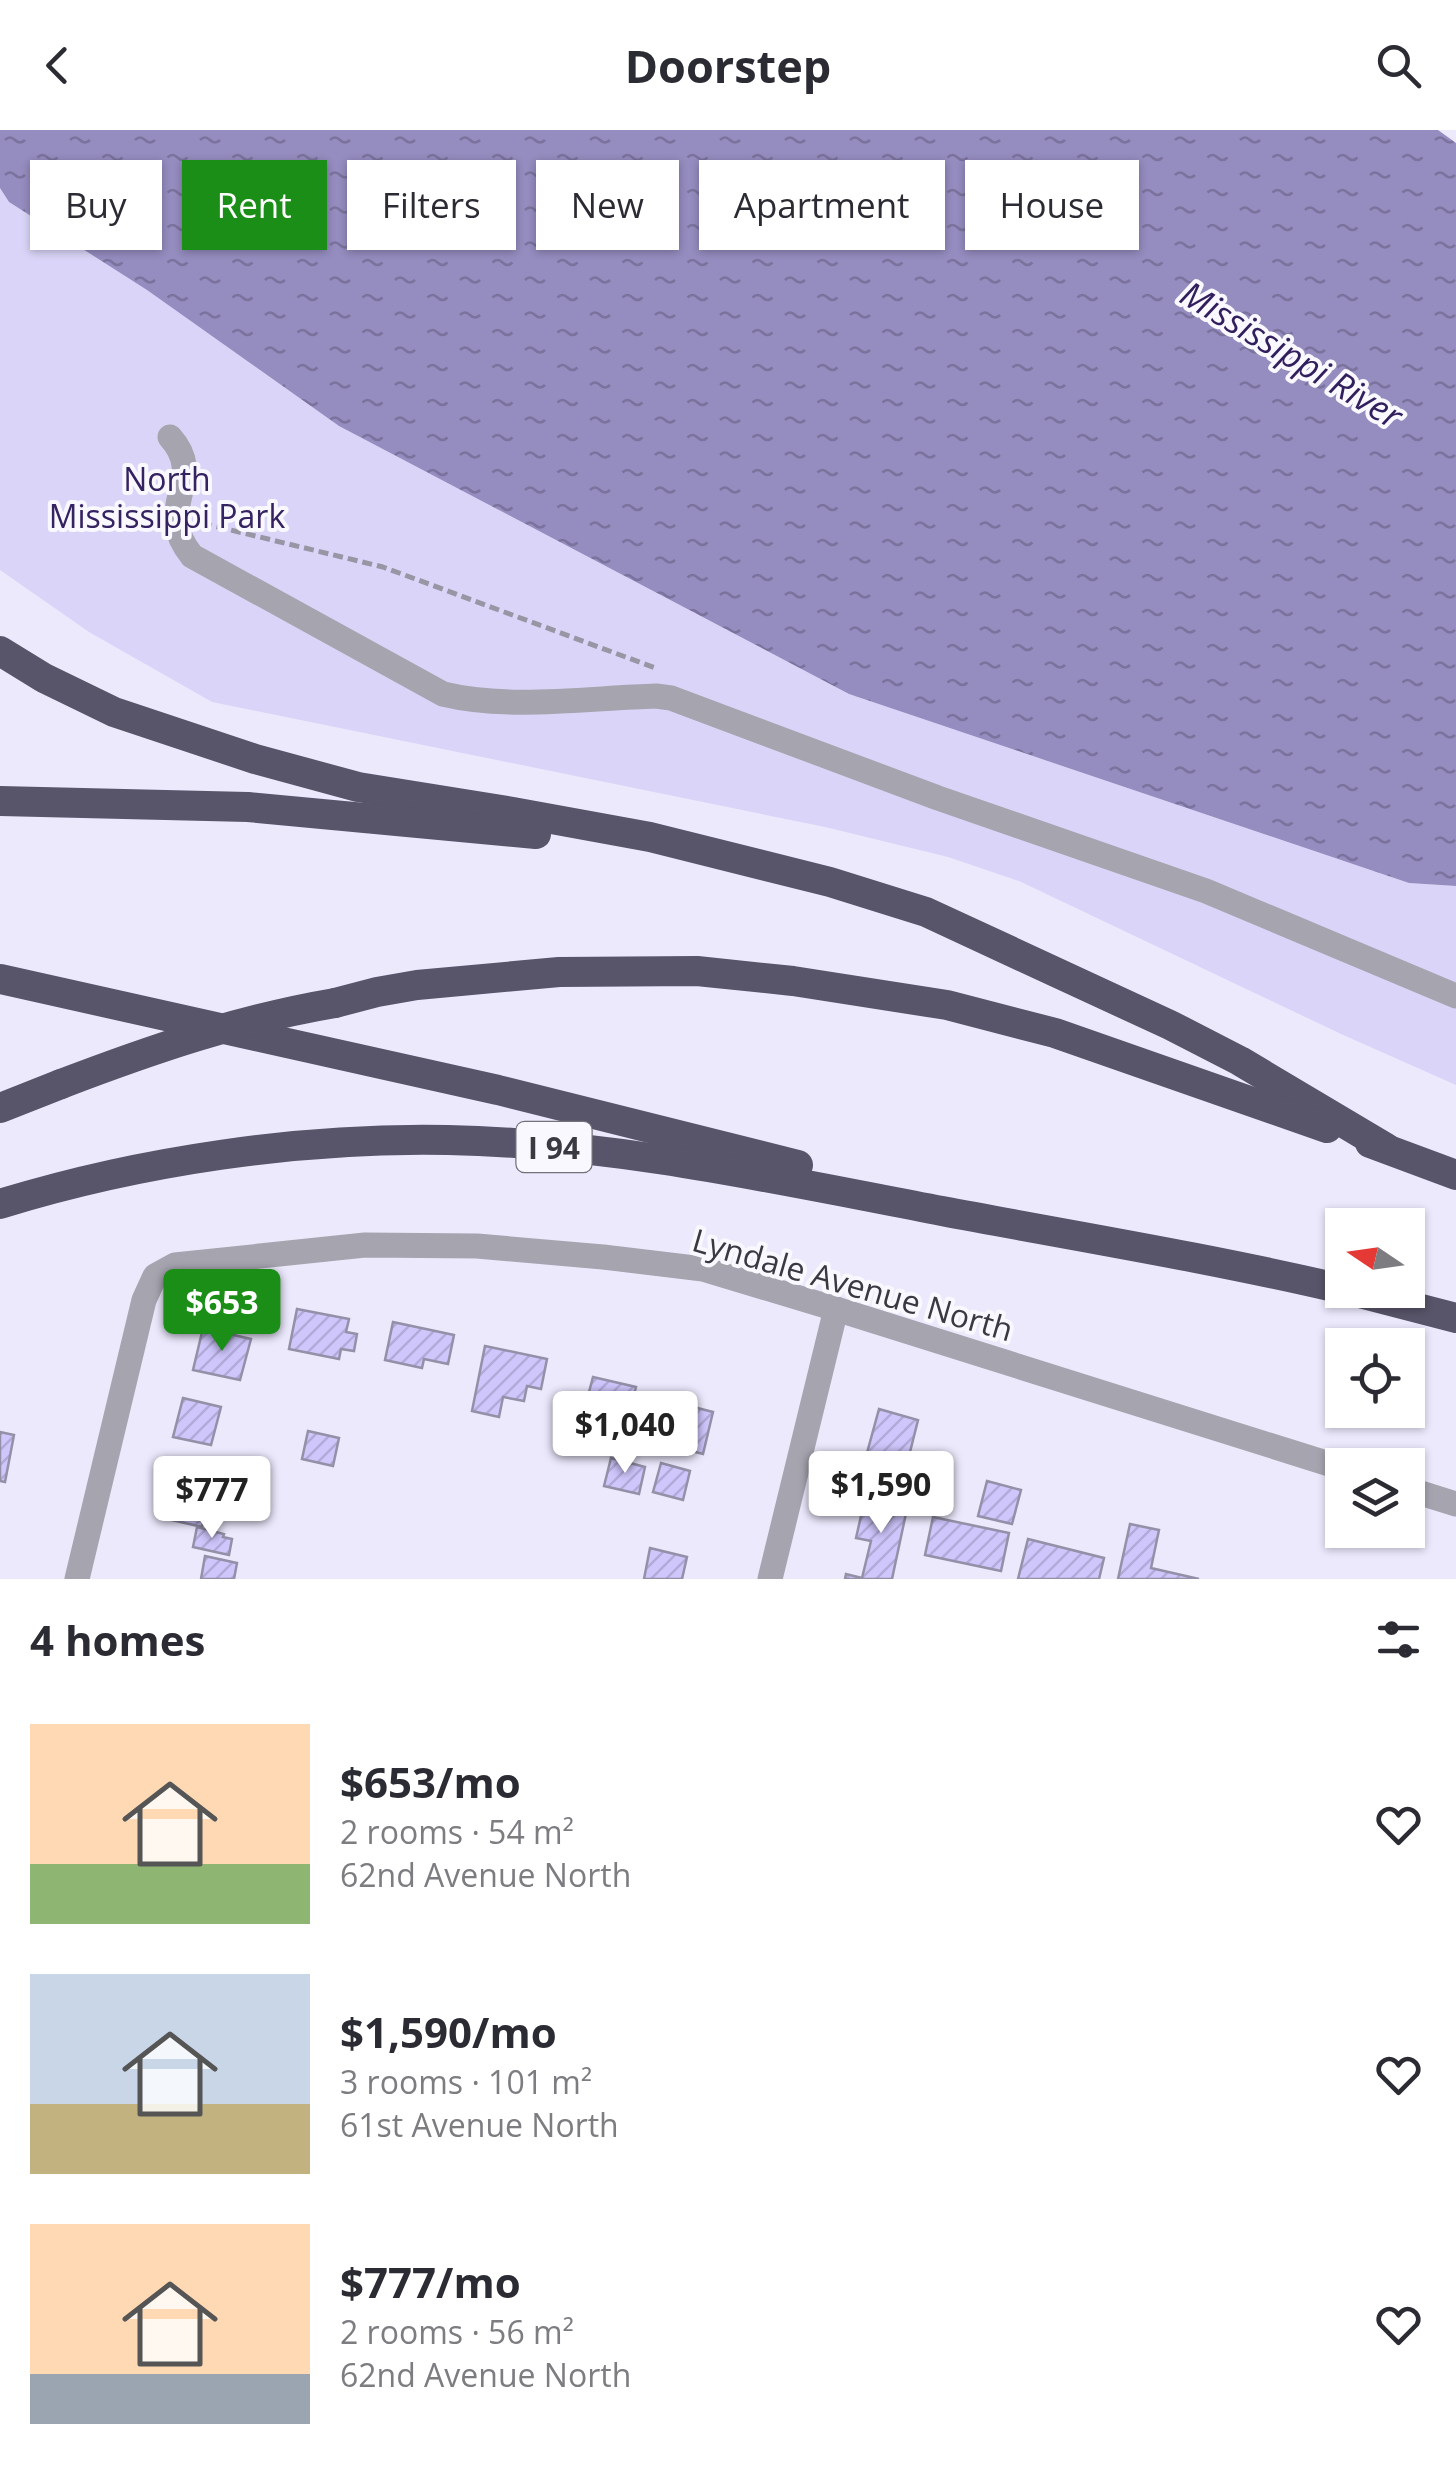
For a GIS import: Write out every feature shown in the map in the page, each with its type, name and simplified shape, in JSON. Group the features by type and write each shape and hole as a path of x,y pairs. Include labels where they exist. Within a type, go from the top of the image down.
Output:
{"highway":[{"path":"0,651 44,678 114,712 256,760 358,787 650,837 751,861 926,912 1170,1025 1240,1061 1386,1148"},
{"path":"0,801 248,807 595,842 670,855 784,883 1025,958"},
{"path":"0,1108 141,1054 233,1025 417,984 559,972 697,971 849,988 946,1006 1055,1033 1456,1175"},
{"path":"0,980 498,1090 1107,1242"},
{"name":"I 94","path":"0,1204 222,1155 310,1146 449,1140 570,1148 747,1174 1325,1285"},
{"name":"I 94","path":"1418,1308 1456,1318"}],"street":[{"path":"170,436 179,446 186,471 176,505 177,530 192,556 443,694 463,699 533,701 671,698 938,798 1206,891 1456,996"},
{"name":"Lyndale Avenue North","path":"77,1579 144,1300 155,1276 174,1265 365,1245 477,1246 702,1269 1325,1463"},
{"path":"770,1579 836,1308"},
{"path":"1425,1494 1456,1504"}],"green space":[{"name":"North Mississippi Park","path":"0,188 9,202 30,215 30,250 84,250 339,426 849,694 1409,883 1456,886 1456,1085 1019,881 948,857 825,827 212,702 89,632 0,570"}],"water":[{"name":"Mississippi River","path":"0,130 1438,130 1456,143 1456,886 1409,883 849,694 339,426 84,250 162,250 162,160 30,160 30,215 9,202 0,188"}],"building":[{"path":"297,1309 349,1319 346,1332 357,1334 354,1351 341,1349 339,1359 289,1349"},
{"path":"393,1322 454,1335 448,1364 424,1359 422,1368 385,1360"},
{"path":"203,1328 251,1339 240,1380 193,1370"},
{"path":"485,1346 547,1359 541,1389 527,1386 524,1401 503,1397 499,1417 472,1411"},
{"path":"593,1377 636,1387 626,1425 583,1415"},
{"path":"183,1398 221,1407 211,1445 173,1437"},
{"path":"678,1403 713,1412 703,1454 668,1445"},
{"path":"879,1409 918,1420 907,1464 867,1453"},
{"path":"308,1431 339,1438 333,1466 302,1459"},
{"path":"0,1432 14,1435 5,1482 0,1481"},
{"path":"611,1458 645,1467 639,1494 604,1486"},
{"path":"180,1463 199,1467 196,1477 213,1481 202,1527 163,1518 174,1472 177,1473"},
{"path":"661,1463 690,1471 683,1500 653,1492"},
{"path":"987,1481 1021,1490 1012,1524 978,1516"},
{"path":"866,1494 908,1504 892,1579 845,1579 846,1574 862,1578 871,1541 856,1538"},
{"path":"933,1517 1009,1533 1001,1571 925,1555"},
{"path":"1130,1524 1159,1530 1151,1568 1199,1579 1118,1579"},
{"path":"197,1527 232,1539 229,1555 193,1547"},
{"path":"1028,1539 1104,1558 1099,1579 1018,1579"},
{"path":"650,1548 687,1557 682,1579 644,1579"},
{"path":"205,1556 237,1563 234,1579 201,1579"}]}
